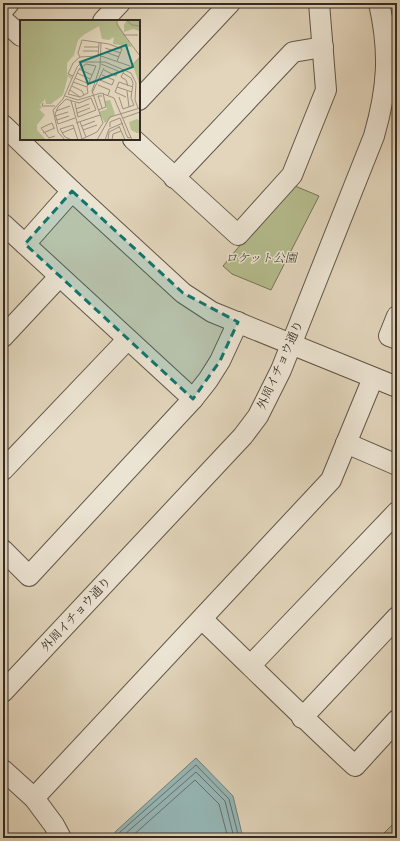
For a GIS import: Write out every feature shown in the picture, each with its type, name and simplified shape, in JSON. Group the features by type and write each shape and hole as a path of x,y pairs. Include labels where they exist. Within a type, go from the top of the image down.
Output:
{"street":[{"path":"3,10 9,3"},
{"path":"104,20 120,3"},
{"path":"140,99 230,3"},
{"path":"133,140 238,235 292,175 326,90 319,3"},
{"name":"外周イチョウ通り","path":"7,680 243,436 258,416 272,390 374,136 381,111 387,64 385,27 379,3"},
{"path":"3,20 20,35"},
{"path":"174,178 293,52 323,47"},
{"path":"3,125 183,293 212,312 397,388"},
{"path":"25,244 72,191"},
{"path":"3,224 127,340 193,399"},
{"path":"3,337 59,277"},
{"path":"397,316 389,336 397,339"},
{"path":"3,550 29,576 193,399 208,380 220,361 238,322"},
{"path":"3,470 127,340"},
{"path":"34,798 331,480 373,378"},
{"path":"346,443 397,465"},
{"path":"251,666 397,512"},
{"path":"302,718 397,617"},
{"path":"202,619 302,718 355,766 397,720"},
{"path":"3,770 34,798 54,825 61,838"}],"highlighted area":[{"path":"72,191 183,293 238,322 220,361 193,399 25,244"}],"green space":[{"name":"ロケット公園","path":"295,186 319,196 271,290 232,274 223,266 246,238"},
{"path":"397,820 397,838 379,838"}],"water":[{"path":"196,758 233,796 243,838 116,838 115,832"}]}
